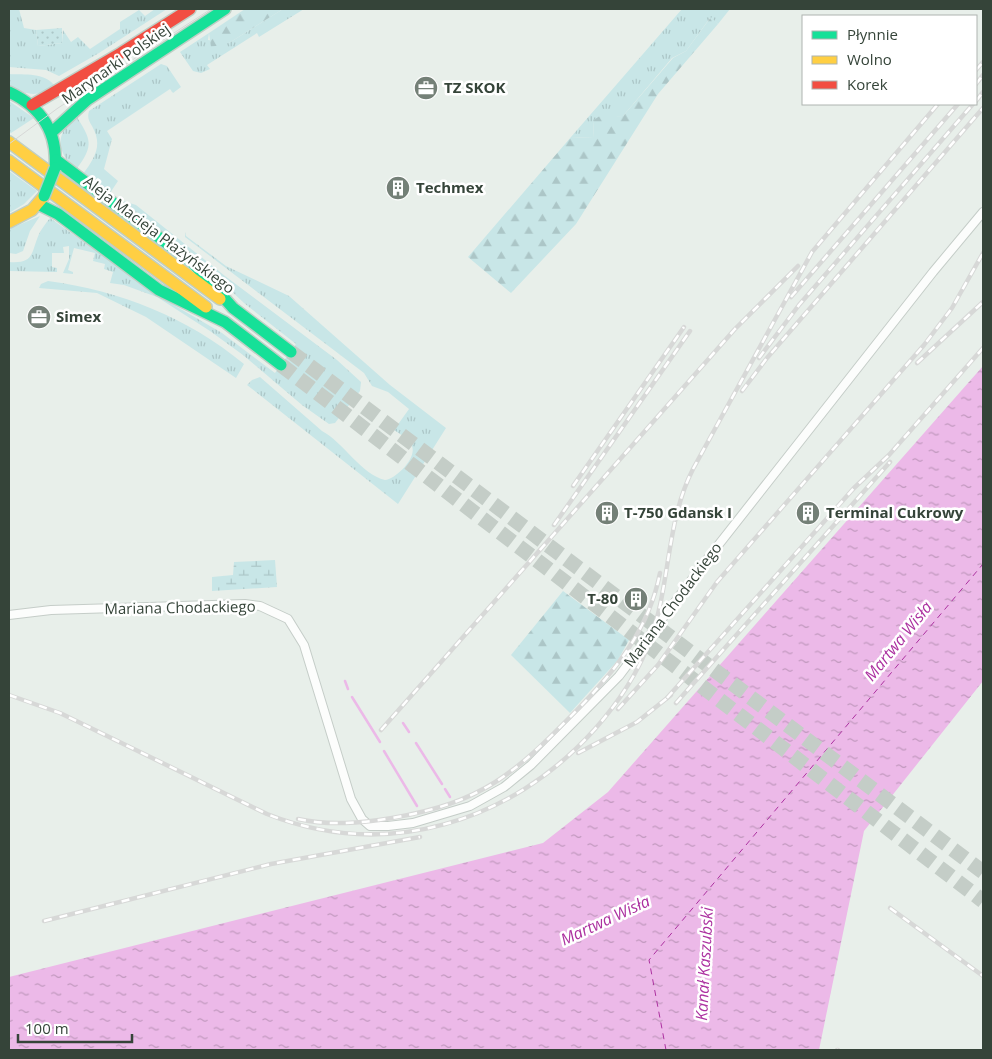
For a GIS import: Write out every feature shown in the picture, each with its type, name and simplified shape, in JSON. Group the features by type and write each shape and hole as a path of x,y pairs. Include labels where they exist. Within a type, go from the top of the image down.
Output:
{"main road":[{"name":"Marynarki Polskiej","path":"32,105 121,53 190,9"},
{"name":"Marynarki Polskiej","path":"52,132 70,113 94,94 225,9"},
{"path":"9,92 32,105 41,114 52,132 55,164 41,200 26,214 9,222"},
{"name":"Aleja Macieja Płażyńskiego","path":"9,142 291,352"},
{"name":"Aleja Macieja Płażyńskiego","path":"9,160 281,365"},
{"path":"55,164 193,263 233,308"},
{"path":"41,200 159,290 225,322"}],"street":[{"name":"Mariana Chodackiego","path":"9,615 51,610 246,604 274,611 288,619 304,645 351,799 364,822 373,827 413,823 436,818 487,797 531,766 620,676 704,562 933,272 983,212"}],"green space":[{"path":"9,9 19,9 24,28 36,30 38,46 62,43 63,30 71,42 78,37 90,49 120,29 120,22 139,10 145,16 155,9 167,9 99,53 59,76 46,70 9,67"},
{"path":"245,9 283,9 229,43 211,47 209,33"},
{"path":"283,9 304,9 259,37 257,33 207,65 210,69 201,73 193,71 180,52 209,33 208,40 229,43"},
{"path":"682,9 730,9 718,24 710,18 686,51 672,58 623,116 594,120 593,138 571,137"},
{"path":"711,17 718,24 658,94 576,224 511,293 468,257 571,137 593,138 594,120 601,115 606,117 623,116 673,58 686,51"},
{"path":"62,28 62,43 38,46 36,30"},
{"path":"161,64 167,66 181,87 173,93 170,89 107,131 112,139 104,169 118,181 110,193 120,200 136,205 225,276 337,360 361,382 360,391 335,423 329,424 302,405 243,355 157,297 124,285 110,283 113,272 104,269 105,264 93,261 95,253 74,248 68,270 73,272 73,274 63,273 69,259 69,246 63,247 64,253 52,253 52,267 57,268 57,272 9,271 9,262 24,261 31,256 39,234 50,218 167,301 222,333 275,373 296,344 244,303 208,269 83,174 94,157 97,145 97,139 88,116 89,111"},
{"path":"9,74 41,77 56,87 37,94 27,93 9,85"},
{"path":"9,101 34,118 11,133 9,132"},
{"path":"75,114 85,130 89,142 86,154 76,170 64,156 60,143 64,130"},
{"path":"9,171 37,191 24,204 9,213"},
{"path":"40,216 30,231 23,251 16,254 9,253 9,229"},
{"path":"185,232 186,236 226,266 289,296 390,385 446,428 398,504 247,385 252,380 260,377 337,442 368,472 385,480 400,472 409,462 413,451 411,443 394,430 409,409 388,392 372,386 364,373 185,237"},
{"path":"48,281 127,299 152,309 200,333 244,364 236,378 146,317 97,293 39,288 41,284"},
{"path":"275,560 277,587 212,591 212,577 233,575 234,562"},
{"path":"563,591 629,640 618,660 570,713 511,655"}],"water":[{"path":"983,366 983,681 864,831 819,1050 9,1050 9,977 543,843 608,792"}],"waterway":[{"path":"345,681 348,689"},
{"path":"352,697 380,742"},
{"path":"403,723 409,732"},
{"path":"416,743 442,784"},
{"path":"384,751 417,806"},
{"path":"445,789 450,797"}],"ferry route":[{"path":"666,1050 649,960 983,564"}],"tunnel":[{"path":"291,352 983,872"},
{"path":"281,365 983,901"}],"tram line":[{"path":"9,144 58,108 211,9"}],"railway":[{"path":"977,69 983,62"},
{"path":"977,83 983,75"},
{"path":"977,100 983,92"},
{"path":"9,695 60,713 267,814 312,828 357,834 401,833 444,824 486,810 525,789 562,762 595,729 619,699 632,678 644,655 656,621 677,511 693,469 812,252 937,105"},
{"path":"791,297 957,105"},
{"path":"759,358 799,305 972,105"},
{"path":"742,391 767,358 983,108"},
{"path":"618,709 658,665 717,582 924,345 952,308 983,253"},
{"path":"381,730 735,329 798,266"},
{"path":"917,363 983,302"},
{"path":"573,486 684,327"},
{"path":"554,525 690,331"},
{"path":"667,698 854,488 889,455 983,348"},
{"path":"676,703 890,462"},
{"path":"298,819 345,823 392,818 451,803 474,794 495,782 515,768 555,732 618,664 629,648 648,612 660,573"},
{"path":"578,753 637,722 671,695"},
{"path":"44,921 271,864 420,837"},
{"path":"890,908 983,976"}],"traffic: fast":[{"path":"52,132 87,100 225,9"},
{"path":"9,92 30,105 45,122 54,143 55,168"},
{"path":"56,160 193,263 233,308 291,352"},
{"path":"44,196 55,168"},
{"path":"38,204 58,214 159,290 225,322 281,365"}],"traffic: slow":[{"path":"9,142 220,299"},
{"path":"9,161 206,307"},
{"path":"9,222 32,210 44,196"}],"traffic: jam":[{"path":"32,105 121,53 190,9"}],"place":[{"name":"TZ SKOK","path":"426,88"},
{"name":"Techmex","path":"398,188"},
{"name":"Simex","path":"39,317"},
{"name":"T-750 Gdansk I","path":"607,513"},
{"name":"Terminal Cukrowy","path":"808,513"},
{"name":"T-80","path":"636,599"}],"water label":[{"name":"Martwa Wisła","path":"898,641"},
{"name":"Martwa Wisła","path":"605,920"},
{"name":"Kanał Kaszubski","path":"704,964"}]}
